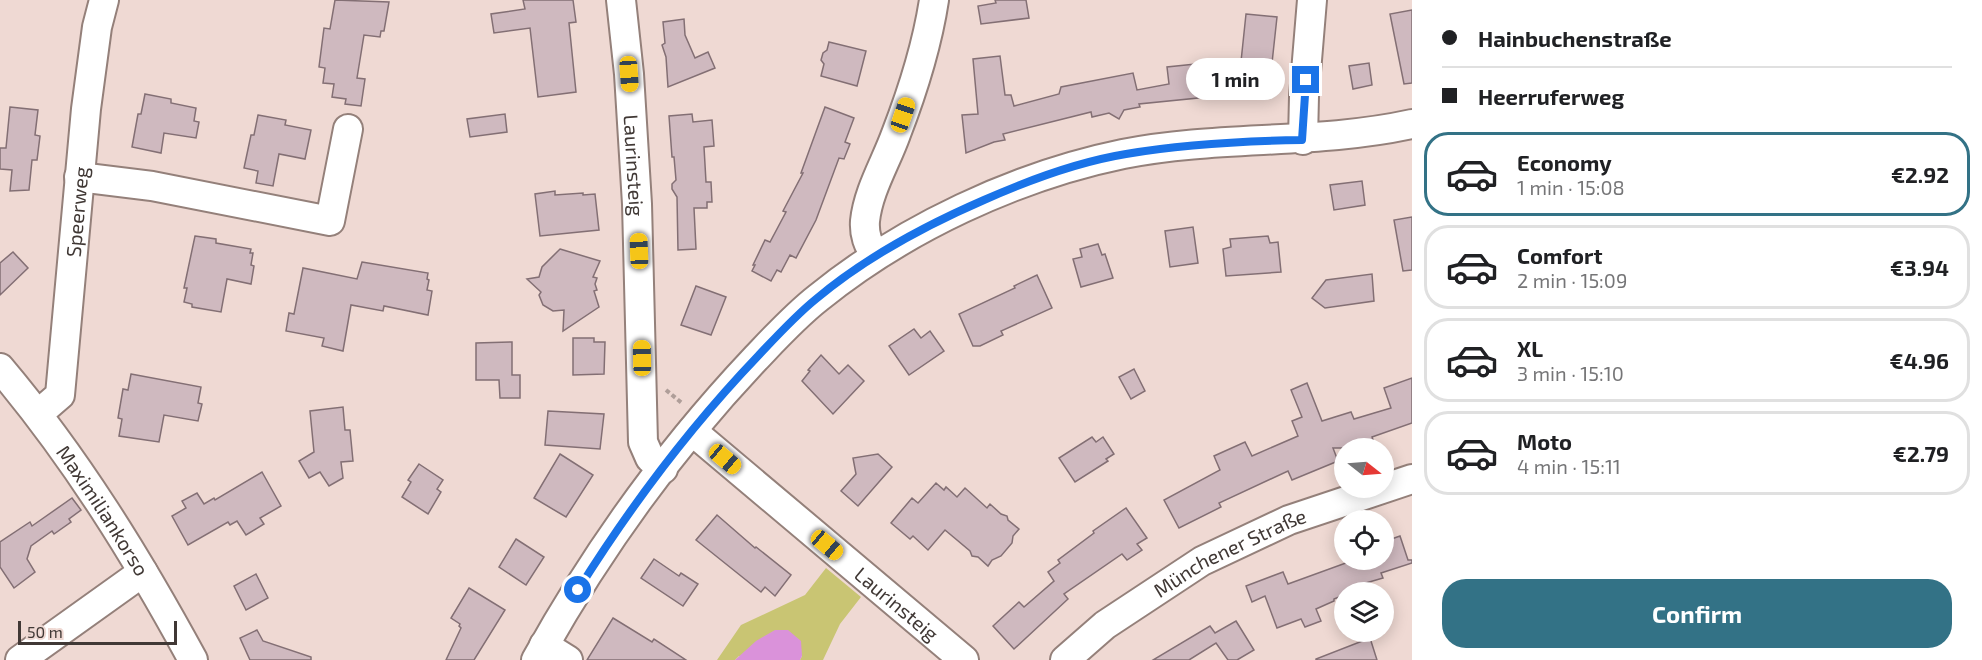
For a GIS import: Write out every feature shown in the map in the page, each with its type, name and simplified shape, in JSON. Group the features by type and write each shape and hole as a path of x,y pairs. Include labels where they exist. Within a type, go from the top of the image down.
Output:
{"street":[{"name":"Speerweg","path":"38,414 60,395 86,109 97,27 104,0"},
{"name":"Laurinsteig","path":"621,0 629,74 637,204 643,442 650,458 663,469"},
{"path":"874,256 866,241 865,222 870,200 916,76 934,0"},
{"path":"1302,140 1312,0"},
{"path":"568,660 540,652 601,554 663,469 690,420 731,385 814,300 874,256 908,236 1005,190 1065,168 1124,154 1170,148 1206,144 1302,140 1386,130 1412,124"},
{"path":"79,177 152,186 330,221 348,129"},
{"name":"Maximiliankorso","path":"0,368 71,457 143,572 193,660"},
{"name":"Laurinsteig","path":"690,420 964,660"},
{"name":"Münchener Straße","path":"1065,660 1105,625 1202,561 1278,525 1412,478"},
{"path":"20,660 143,572"}],"path":[{"path":"661,386 690,420"}],"shaded area":[{"path":"826,568 861,597 840,624 823,660 800,660 802,656 739,656 735,660 717,660 741,625 805,595"},
{"path":"775,630 788,630 801,641 800,660 735,660 756,641"}],"building":[{"path":"335,0 389,2 384,31 381,31 380,37 364,35 357,78 365,79 361,106 345,104 346,99 332,97 334,84 323,83 325,68 319,67 324,28 330,29"},
{"path":"523,0 573,0 576,22 569,23 576,92 538,97 530,28 494,33 491,14 525,9"},
{"path":"995,0 1026,0 1029,18 981,24 978,6 996,3"},
{"path":"1412,10 1412,83 1404,84 1390,14"},
{"path":"1246,14 1277,17 1272,63 1265,62 1263,74 1240,71"},
{"path":"684,19 685,35 695,58 708,52 715,68 668,87 666,57 662,45 665,43 663,22"},
{"path":"829,42 866,51 857,86 821,76 824,64 821,60"},
{"path":"1000,56 1005,95 1011,95 1014,106 1059,94 1061,87 1133,73 1137,90 1169,84 1167,67 1205,63 1206,75 1237,72 1238,94 1139,104 1140,107 1124,110 1119,119 1109,113 1092,117 1091,112 1003,134 1005,140 966,153 962,115 978,114 973,59"},
{"path":"1369,63 1372,85 1353,89 1349,66"},
{"path":"145,94 171,99 171,103 196,108 194,121 199,122 196,138 164,133 161,153 132,147 138,114 141,114"},
{"path":"10,107 38,110 35,135 40,136 37,160 32,160 29,190 10,191 12,170 0,169 0,148 6,148"},
{"path":"825,107 854,118 845,142 850,144 844,159 839,158 816,220 796,258 790,255 781,272 777,270 771,281 752,271 755,265 753,265 765,240 770,242 786,212 783,211 803,173 801,173"},
{"path":"505,114 507,132 470,137 467,119"},
{"path":"692,114 693,122 712,120 714,146 704,147 706,182 711,182 712,202 707,202 707,208 694,208 696,249 678,250 677,197 672,189 672,184 676,180 669,116"},
{"path":"258,115 286,120 285,125 311,130 305,159 279,154 273,186 256,183 258,171 244,168"},
{"path":"1362,181 1365,205 1334,210 1330,185"},
{"path":"555,191 555,195 595,194 599,230 540,236 535,194"},
{"path":"1412,217 1412,270 1403,271 1394,220"},
{"path":"1193,227 1198,263 1170,267 1165,231"},
{"path":"195,236 216,239 216,243 251,249 250,253 253,253 251,265 254,266 251,284 227,279 221,312 192,307 192,304 184,302 187,288 184,288"},
{"path":"1268,236 1270,243 1278,242 1281,272 1226,276 1223,249 1231,247 1230,239"},
{"path":"1098,244 1102,255 1105,254 1113,278 1081,287 1073,259 1082,257 1080,249"},
{"path":"560,249 600,261 593,277 597,278 595,284 597,290 594,291 599,307 563,331 564,310 553,311 543,305 539,295 541,292 527,279 539,277 542,267"},
{"path":"13,252 28,268 0,295 0,263"},
{"path":"362,262 428,273 427,290 432,291 428,315 384,306 383,311 351,305 343,351 322,346 324,338 286,331 289,313 294,314 303,268 357,279"},
{"path":"1372,274 1374,301 1325,308 1312,298 1326,280"},
{"path":"1037,275 1052,308 1001,331 1003,335 980,346 973,346 959,314"},
{"path":"696,286 726,297 711,335 681,325"},
{"path":"914,329 921,338 930,331 944,351 909,375 889,346"},
{"path":"573,338 594,338 594,342 605,342 604,374 573,375"},
{"path":"512,342 512,375 520,375 520,398 500,398 499,380 476,380 476,343"},
{"path":"821,355 839,374 848,365 864,381 833,414 802,381"},
{"path":"1134,369 1145,391 1131,399 1119,377"},
{"path":"131,374 201,387 198,403 202,404 198,421 164,415 159,442 119,436 122,419 118,418 123,389 128,390"},
{"path":"1412,378 1412,423 1372,438 1334,438 1334,463 1292,480 1288,471 1219,503 1221,507 1179,528 1164,500 1220,470 1214,456 1245,442 1252,456 1298,436 1292,421 1302,417 1291,390 1307,383 1322,421 1351,412 1354,419 1391,408 1384,388"},
{"path":"343,407 345,430 350,430 353,461 341,462 343,478 329,486 320,472 309,478 299,461 314,452 310,411"},
{"path":"548,411 604,414 600,449 545,445"},
{"path":"1092,437 1096,442 1103,437 1114,454 1106,459 1108,461 1075,482 1059,458"},
{"path":"560,454 593,475 566,517 534,498"},
{"path":"878,454 892,467 858,506 841,491 856,474 853,458"},
{"path":"419,464 443,480 437,489 441,492 428,514 402,497 411,482 408,480"},
{"path":"262,472 281,506 260,518 264,524 246,535 237,521 230,525 228,522 188,545 172,516 186,508 182,501 197,493 204,504 214,498 215,500"},
{"path":"936,483 944,490 946,487 957,497 965,488 987,508 990,504 1001,514 1007,516 1008,520 1019,529 1013,536 1012,543 988,566 978,557 972,556 970,551 945,530 928,550 913,536 910,539 891,523 912,498 918,503"},
{"path":"72,498 81,510 69,519 71,522 54,534 52,531 31,546 27,559 35,572 14,588 0,567 0,542 30,522 32,526"},
{"path":"1126,508 1147,538 1137,544 1142,550 1127,560 1122,554 1064,594 1068,599 1014,649 993,626 1019,602 1024,607 1054,581 1048,572 1060,563 1058,560"},
{"path":"717,515 791,575 775,596 765,587 761,592 696,540"},
{"path":"1400,536 1408,560 1412,560 1412,563 1394,569 1394,538"},
{"path":"516,539 544,557 526,585 499,567"},
{"path":"654,559 679,576 681,573 698,584 683,606 641,578"},
{"path":"1334,567 1334,570 1390,570 1381,573 1383,578 1369,582 1334,582 1334,601 1316,609 1321,621 1305,627 1301,619 1277,628 1265,596 1252,602 1246,586 1283,572 1288,584"},
{"path":"256,574 268,598 246,610 234,586"},
{"path":"469,588 505,610 474,660 446,660 461,628 460,624 451,618"},
{"path":"613,618 652,642 654,639 686,660 587,660"},
{"path":"1236,621 1254,650 1237,660 1228,660 1216,643 1189,660 1153,660 1210,626 1215,633"},
{"path":"257,630 263,641 311,657 311,660 250,660 240,638"},
{"path":"1360,642 1371,642 1377,660 1316,660"}],"route":[{"path":"578,590 630,512 692,431 731,385 814,300 874,256 908,236 1005,190 1065,168 1124,154 1170,148 1206,144 1302,140 1306,80"}]}
